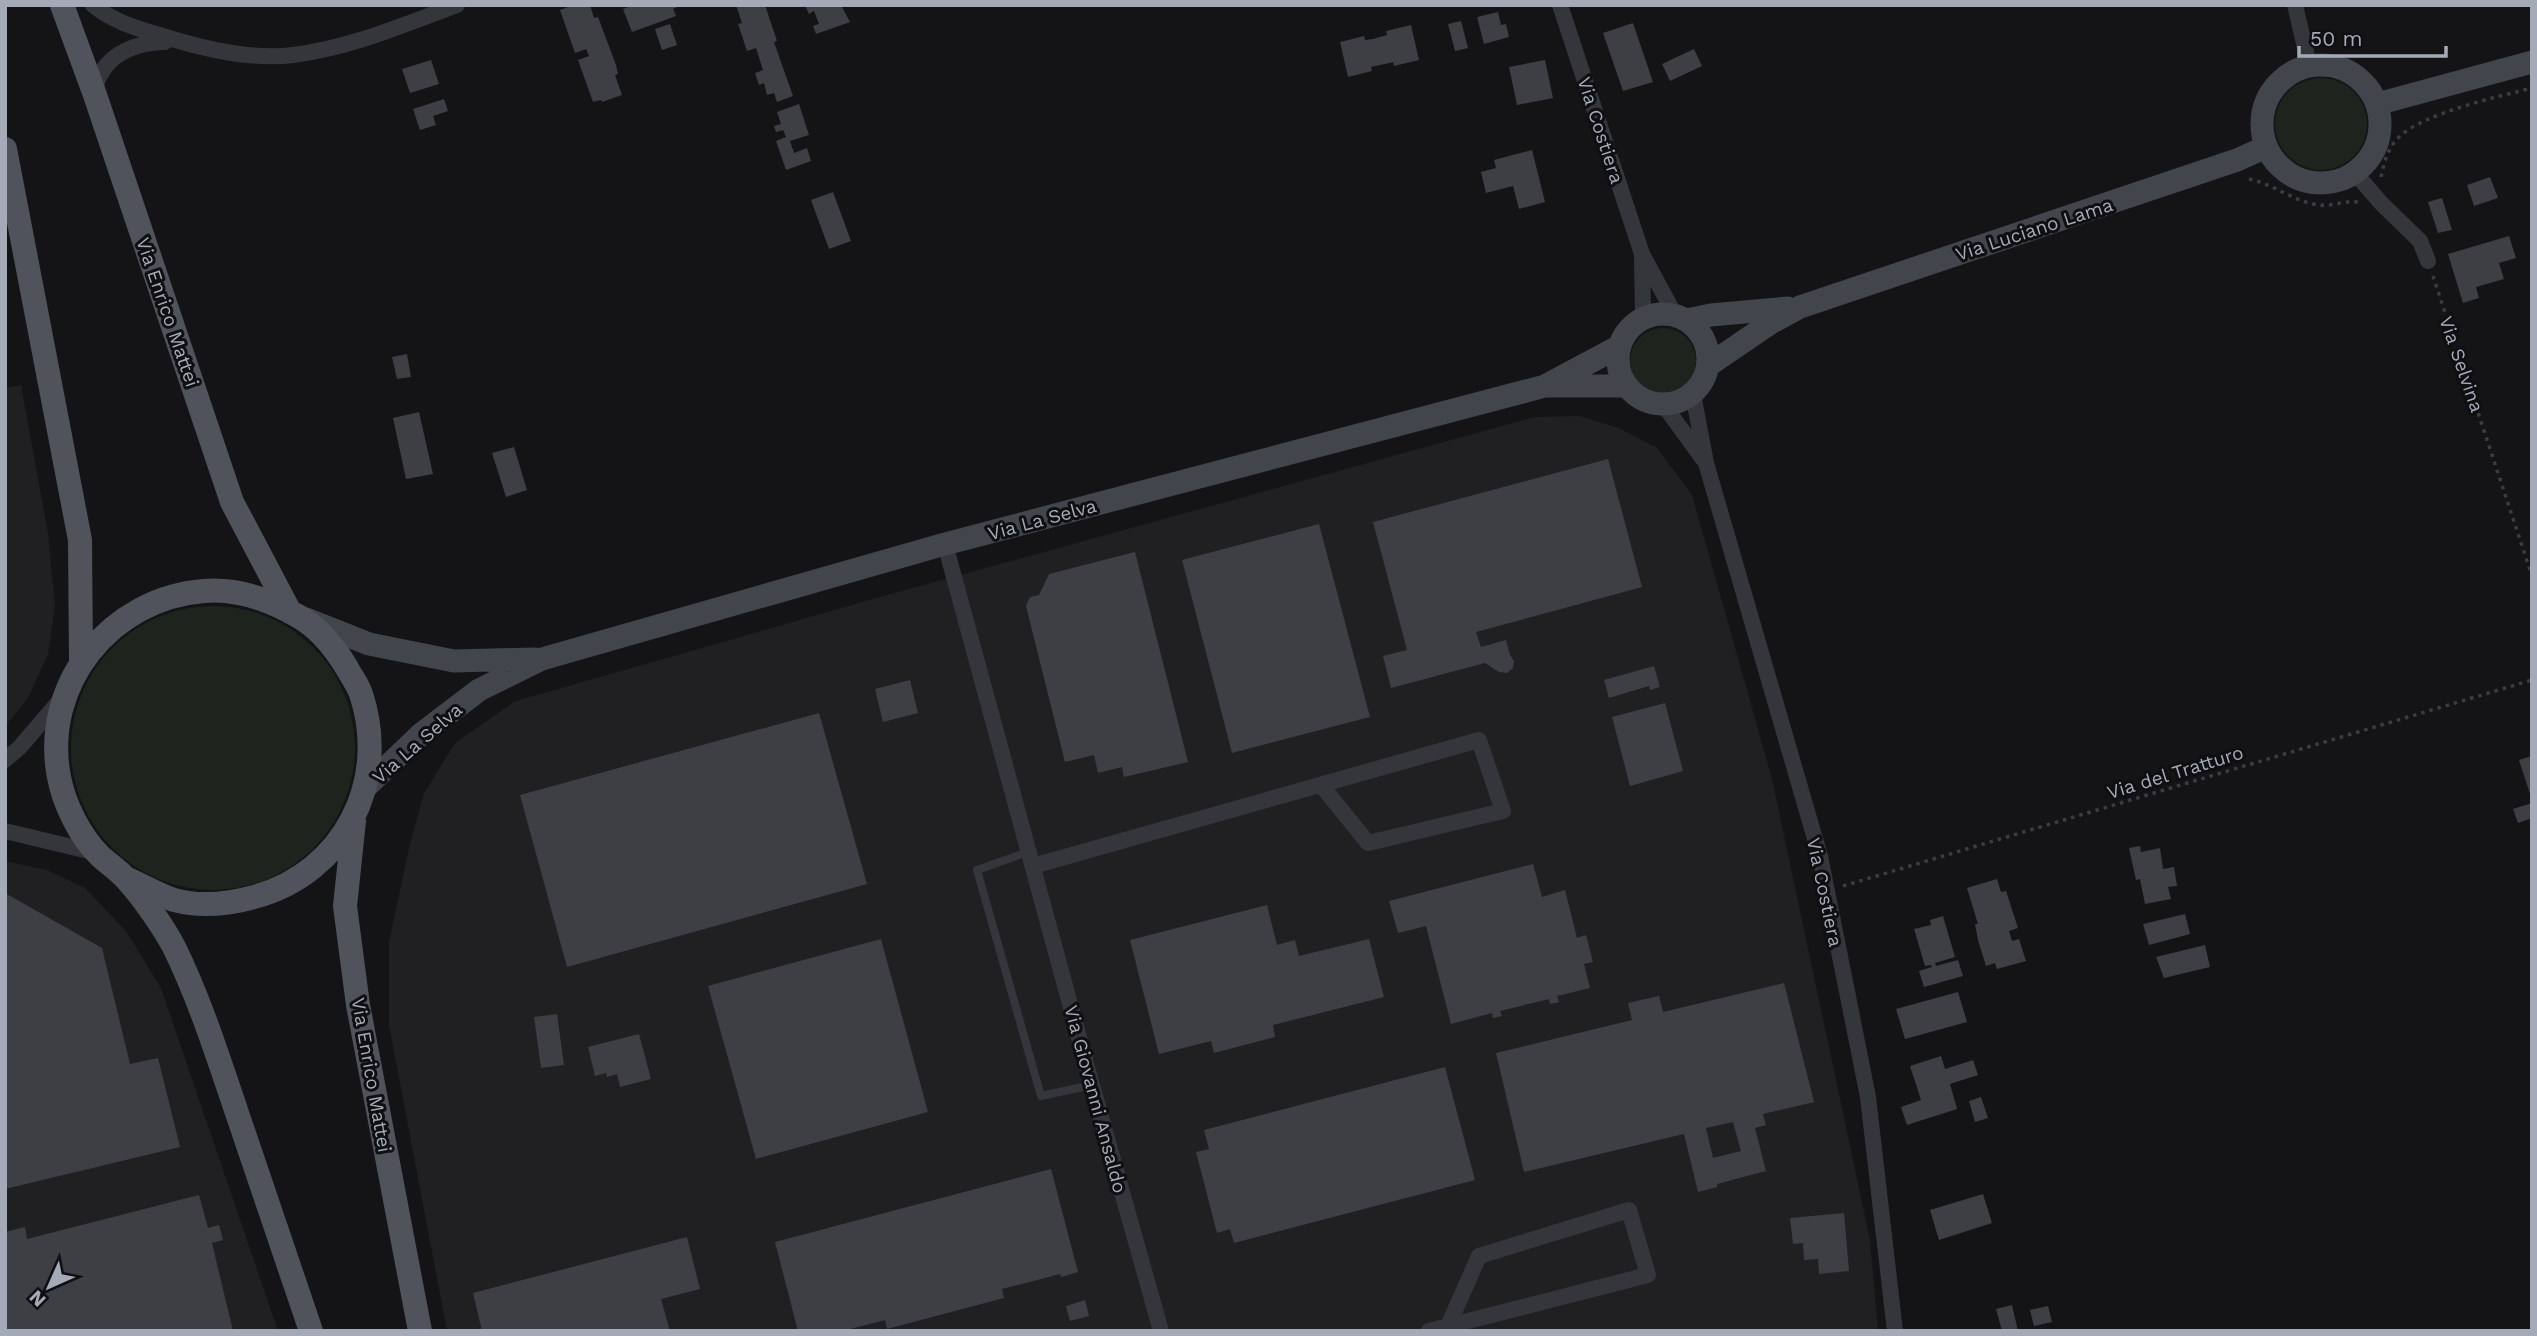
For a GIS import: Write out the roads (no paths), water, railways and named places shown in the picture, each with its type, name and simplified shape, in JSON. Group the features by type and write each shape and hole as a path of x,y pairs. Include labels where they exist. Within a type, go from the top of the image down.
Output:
{"main road":[{"name":"Via Enrico Mattei","path":"62,5 94,92 232,502 295,614"},
{"path":"5,149 80,540 81,662"},
{"path":"127,879 175,900 228,905 279,891 312,869 323,861 355,818 366,788 371,739 360,691 336,649 295,614 255,596 206,590 157,600 114,625 81,662 66,693 57,735 59,777 73,818 97,853 127,879 172,944 205,1017 311,1331"},
{"name":"Via Enrico Mattei","path":"355,818 345,906 358,1005 420,1331"}],"street":[{"path":"93,5 119,22 179,41 230,53 291,55 352,43 457,5"},
{"name":"Via Costiera","path":"1560,5 1642,254 1681,318"},
{"path":"2295,5 2309,65"},
{"path":"94,92 99,74 121,51 145,42 179,41"},
{"path":"2377,103 2532,62"},
{"path":"2326,64 2342,68 2357,76 2369,88 2377,103 2381,123 2378,142 2369,159 2355,173 2339,181 2322,184 2304,181 2281,168 2266,147 2262,112 2268,96 2278,82 2292,71 2309,65 2326,64"},
{"name":"Via Luciano Lama","path":"1709,365 1769,324 1800,307 2226,164 2266,147"},
{"path":"2355,173 2420,241 2428,261"},
{"name":"Via Costiera","path":"1642,254 1643,318"},
{"name":"Via Luciano Lama","path":"1681,318 1800,307"},
{"path":"1665,313 1681,318 1697,328 1705,339 1709,365 1706,376 1693,394 1674,404 1649,402 1637,396 1620,374 1620,346 1625,334 1643,318 1665,313"},
{"name":"Via La Selva","path":"366,788 420,735 479,690 542,659 945,544 1545,386 1620,346"},
{"name":"Via La Selva","path":"1545,386 1627,386"},
{"name":"Via Costiera","path":"1693,394 1706,463 1820,856 1868,1097 1895,1331"},
{"name":"Via Costiera","path":"1663,404 1706,463"},
{"name":"Via Giovanni Ansaldo","path":"945,544 1161,1331"},
{"name":"Via La Selva","path":"295,614 369,644 454,661 542,659"},
{"path":"5,760 20,747 66,693"},
{"path":"1030,859 1321,785 1479,740 1503,811 1368,843 1321,785"},
{"path":"5,831 97,853"},
{"path":"1429,1331 1648,1275 1629,1210 1479,1256 1448,1326"}],"lane":[{"path":"1030,859 977,870 1041,1096 1092,1085"}]}
